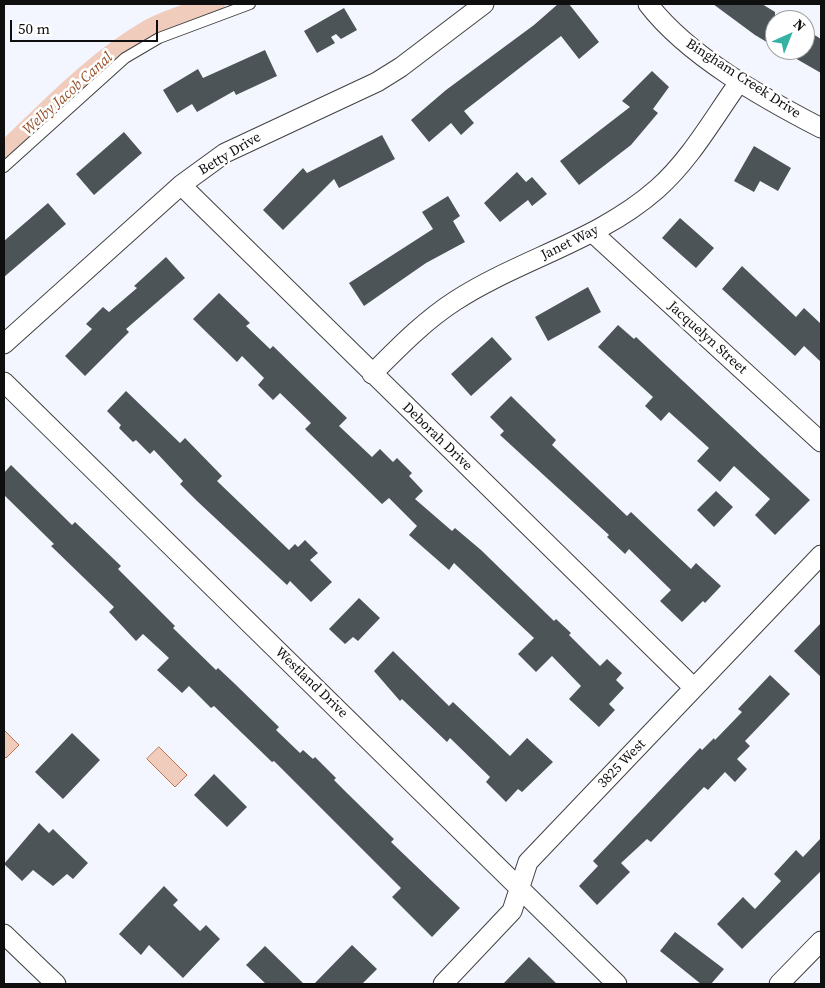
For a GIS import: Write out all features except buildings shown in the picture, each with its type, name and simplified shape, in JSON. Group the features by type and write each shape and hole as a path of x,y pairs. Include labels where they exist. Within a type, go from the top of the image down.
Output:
{"street":[{"name":"Betty Drive","path":"4,344 181,185 225,153 377,82 401,67 484,4"},
{"name":"Bingham Creek Drive","path":"648,4 674,33 701,55 782,108 821,128"},
{"name":"Janet Way","path":"372,374 425,322 455,300 592,233 628,212 657,189 683,162 740,80"},
{"name":"Deborah Drive","path":"181,185 694,688"},
{"name":"Jacquelyn Street","path":"592,233 821,442"},
{"name":"Westland Drive","path":"4,382 617,984"},
{"name":"3825 West","path":"443,984 512,911 528,862 821,555"},
{"path":"4,934 56,984"},
{"path":"780,984 821,941"}],"lane":[{"path":"4,167 125,58 159,38 250,4"}],"shaded area":[{"path":"4,730 19,745 6,758 4,756"},
{"path":"159,747 187,775 175,787 147,759"}],"waterway":[{"name":"Welby Jacob Canal","path":"4,152 90,71 128,43 164,22 215,4"}]}
